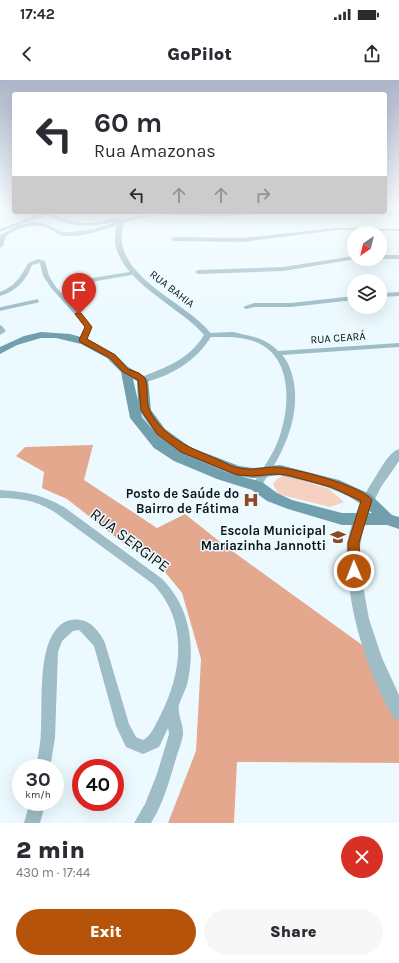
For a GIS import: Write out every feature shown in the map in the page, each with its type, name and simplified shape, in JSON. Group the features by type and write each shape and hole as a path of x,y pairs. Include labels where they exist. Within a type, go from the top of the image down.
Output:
{"main road":[{"path":"0,351 21,339 40,335 60,335 83,340 112,357 139,385 140,411 148,434 164,442 179,458 225,472 257,486 272,497 288,504 342,519 393,521"},
{"path":"225,472 247,473 280,470 334,484 356,493 393,521"}],"street":[{"name":"RUA BAHIA","path":"118,242 122,252 135,273 154,292 184,312 208,335"},
{"path":"387,256 399,257"},
{"path":"198,272 290,269 347,259"},
{"path":"0,294 17,286 28,272 30,264 38,261 42,262 46,276 54,288 89,327 83,340"},
{"path":"74,283 135,273"},
{"path":"387,295 399,294"},
{"path":"246,307 254,305 290,305 347,299"},
{"path":"0,327 3,331 0,333"},
{"path":"139,385 177,366 194,355 208,335 222,333 244,335 268,345 279,353 291,387 290,416 283,439 267,471 257,486"},
{"name":"RUA CEARÁ","path":"279,353 399,345"},
{"path":"399,453 378,480 367,500 354,543 354,585 373,658 399,712"},
{"name":"RUA SERGIPE","path":"0,494 28,496 44,501 122,554 157,581 167,591 176,607 181,620 185,652 180,685 172,706 176,734 164,774 151,809 142,823"},
{"path":"45,759 48,739 52,651 64,628 74,624 83,626 99,643 123,726 131,742 143,747 154,742 172,706"},
{"path":"32,823 35,811"}],"lane":[{"path":"0,309 37,301"}],"shaded area":[{"path":"93,445 84,480 157,528 185,514 224,545 365,647 399,707 399,763 237,762 234,823 168,823 196,751 201,659 182,593 157,562 122,542 67,499 42,488 44,472 16,456 25,447"},
{"path":"285,475 329,489 344,502 330,507 278,494 273,484 277,479"}],"place":[{"name":"Posto de Saúde do Bairro de Fátima","path":"251,500"},
{"name":"Escola Municipal Mariazinha Jannotti","path":"338,537"}],"route":[{"path":"79,314 89,327 83,340 112,357 126,370 140,377 143,383 145,410 160,432 169,440 200,457 237,471 253,473 274,470 287,471 347,488 365,498 367,500 354,543 354,571"}]}
